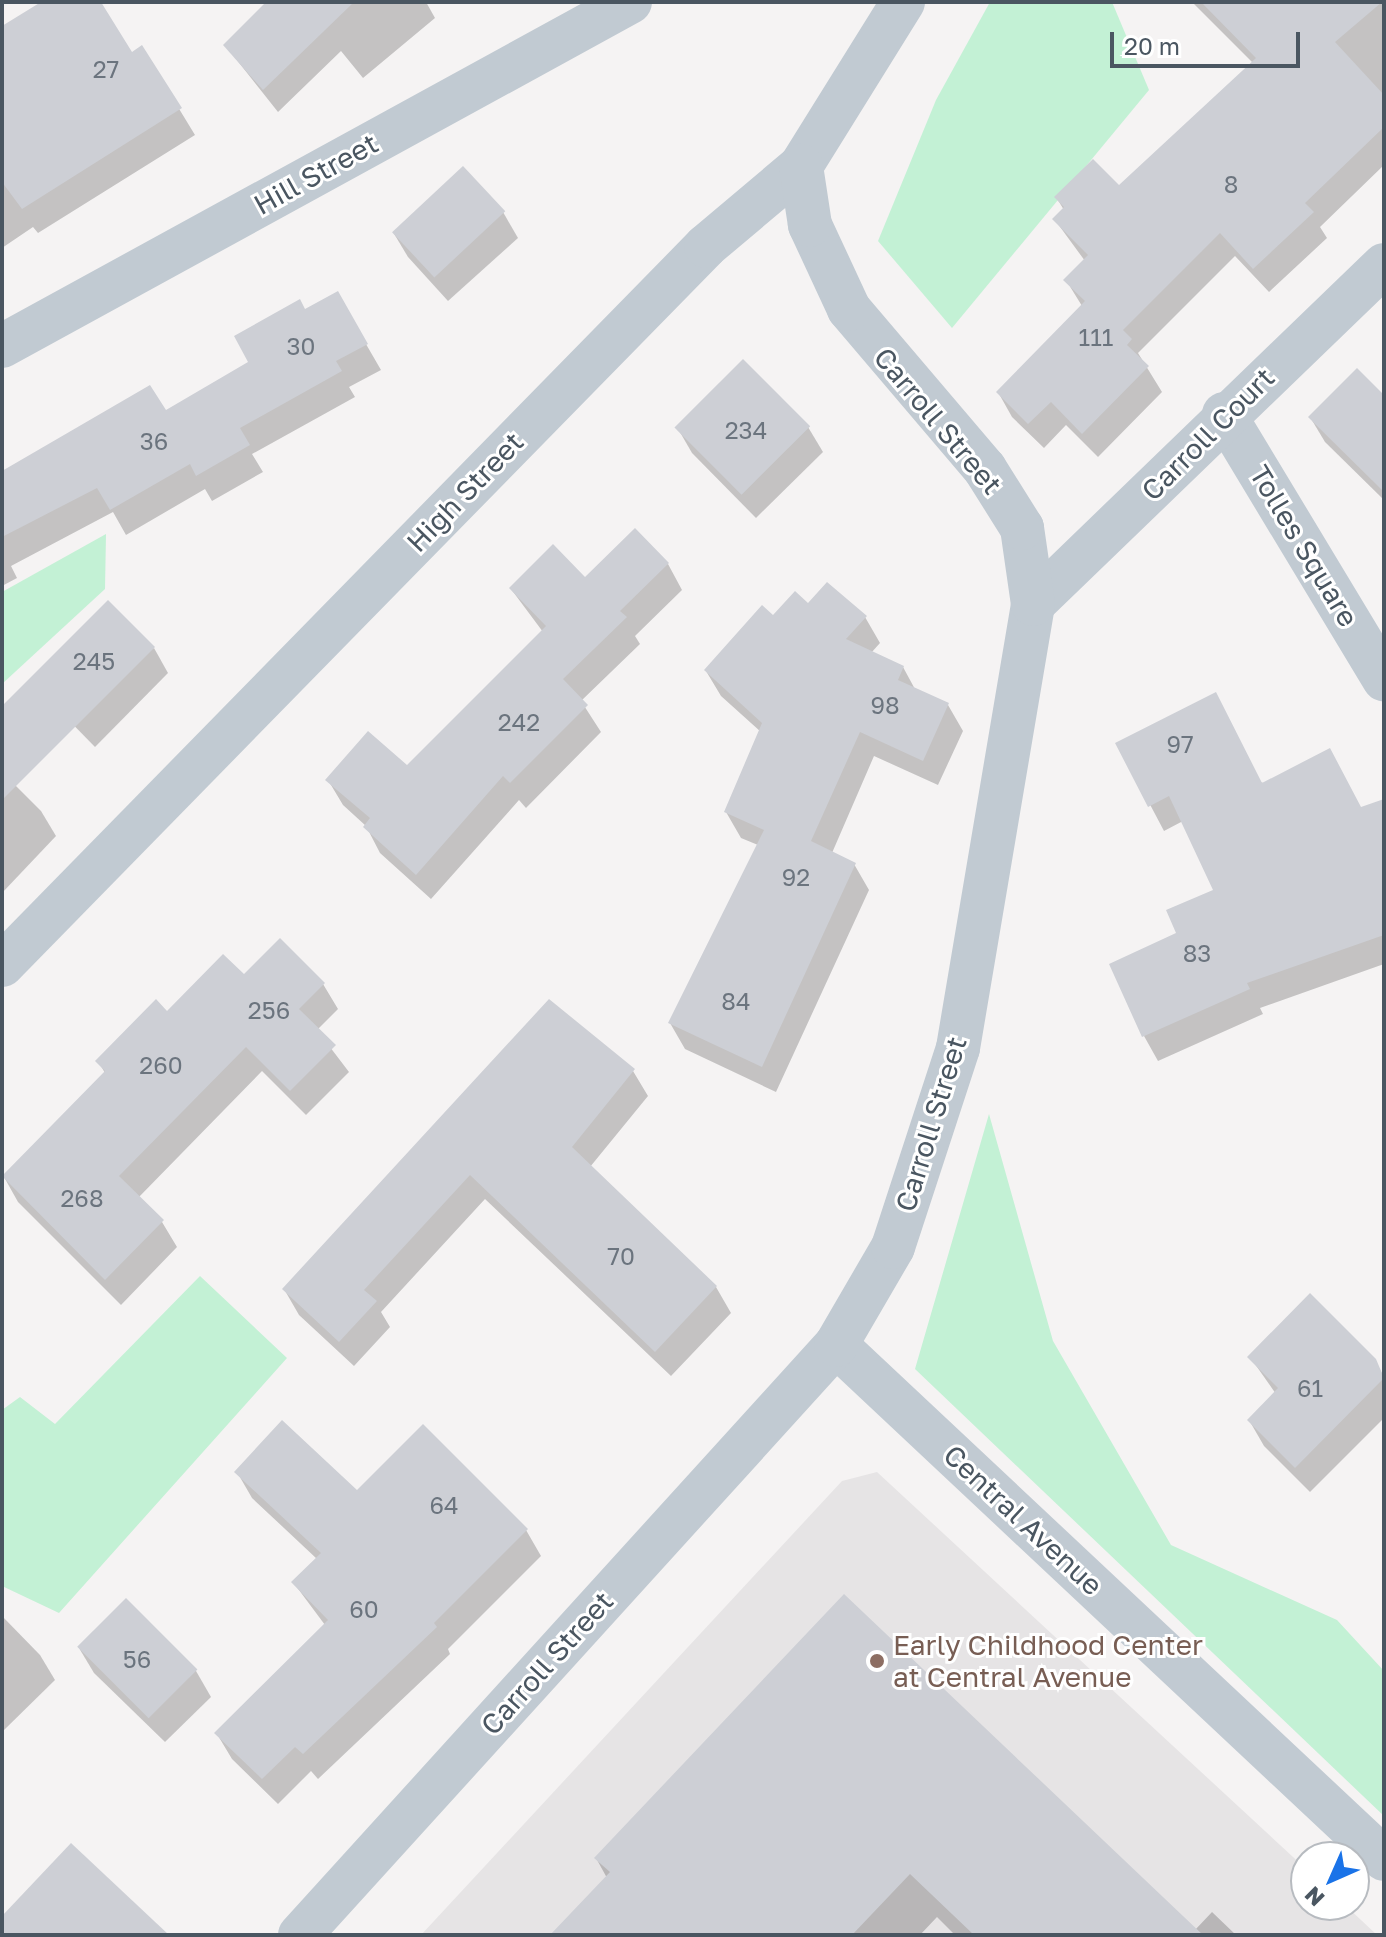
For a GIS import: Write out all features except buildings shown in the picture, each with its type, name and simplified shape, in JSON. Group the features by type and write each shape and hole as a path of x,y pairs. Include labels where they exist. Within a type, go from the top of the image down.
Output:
{"street":[{"name":"Hill Street","path":"2,346 630,2"},
{"name":"High Street","path":"2,965 706,246 801,166 903,2"},
{"name":"Carroll Street","path":"300,1935 836,1345 893,1247 958,1048 1033,604 1022,528 985,469 849,309 810,225 801,166"},
{"name":"Carroll Court","path":"1033,604 1224,414 1384,265"},
{"name":"Tolles Square","path":"1224,414 1384,679"},
{"name":"Central Avenue","path":"836,1345 1384,1859"}],"shaded area":[{"name":"Early Childhood Center at Central Avenue","path":"877,1472 1290,1854 1290,1921 1362,1921 1377,1935 421,1935 842,1481"}],"green space":[{"path":"990,2 1112,2 1149,90 952,328 878,241 936,100"},
{"path":"106,534 105,589 2,684 2,592"},
{"path":"989,1114 1053,1341 1171,1545 1337,1620 1384,1671 1384,1816 915,1369"},
{"path":"200,1276 287,1358 59,1613 2,1586 2,1410 20,1397 55,1424"}],"place":[{"name":"Early Childhood Center at Central Avenue","path":"877,1661"}]}
